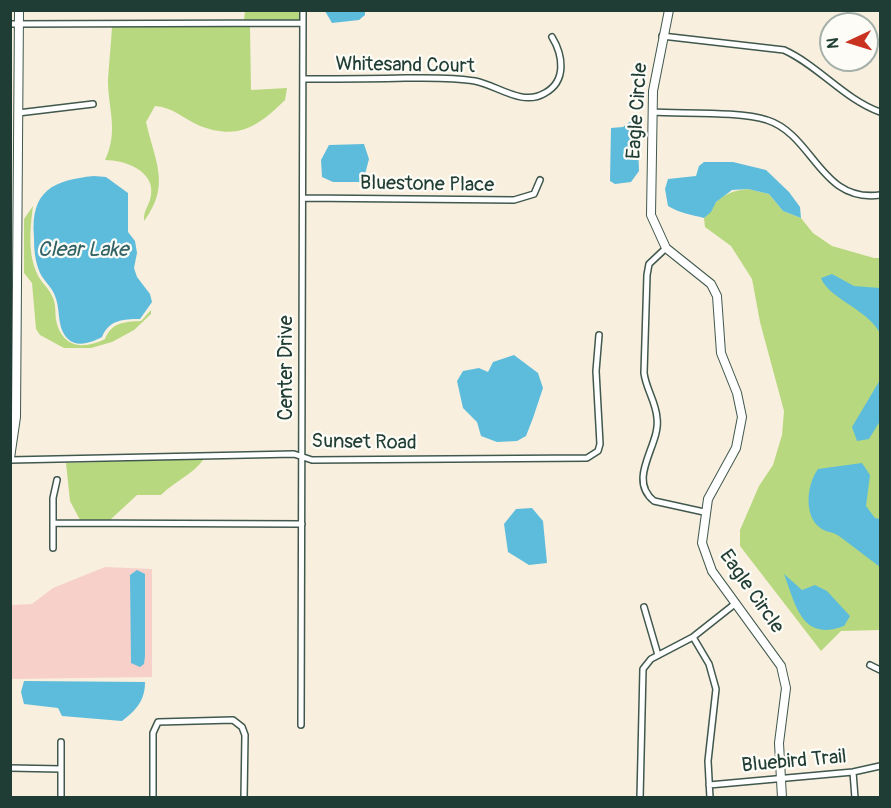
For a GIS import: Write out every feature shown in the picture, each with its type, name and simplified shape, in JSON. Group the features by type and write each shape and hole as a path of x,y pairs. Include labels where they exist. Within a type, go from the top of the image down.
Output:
{"street":[{"path":"10,459 16,417 14,248 18,113 15,24 19,10"},
{"name":"Center Drive","path":"301,725 303,10"},
{"name":"Eagle Circle","path":"669,10 662,36 652,112 650,207 653,224 666,248 714,289 718,304 717,329 721,353 741,405 740,439 712,488 704,512 702,543 707,561 775,655 785,678 786,703 779,743 782,798"},
{"path":"15,24 303,23"},
{"path":"662,36 784,50 801,58 862,105 880,112"},
{"name":"Whitesand Court","path":"304,79 453,78 486,83 521,97 538,96 558,81 561,52 552,37"},
{"path":"18,113 93,104"},
{"path":"652,112 766,119 784,130 844,191 859,196 880,195"},
{"name":"Bluestone Place","path":"303,198 514,201 534,194 540,180"},
{"path":"666,248 649,264 647,275 644,373 646,387 658,419 644,467 643,487 647,496 663,505 704,512"},
{"name":"Sunset Road","path":"10,459 294,454 312,460 587,458 598,451 600,444 596,371 599,335"},
{"path":"52,548 53,498 57,480"},
{"path":"53,523 302,524"},
{"path":"640,798 641,678 647,663 693,637 736,603"},
{"path":"644,607 658,655"},
{"path":"693,637 709,664 716,689 709,746 710,798"},
{"path":"870,665 880,670"},
{"path":"153,798 153,733 158,722 164,720 233,720 238,723 244,735 244,798"},
{"path":"61,742 61,798"},
{"name":"Bluebird Trail","path":"709,785 853,772 880,766"},
{"path":"10,768 61,769"},
{"path":"853,772 855,798"}],"shaded area":[{"path":"105,567 152,569 152,677 11,679 11,605 32,604 53,588"}],"green space":[{"path":"245,11 300,11 300,20 244,20"},
{"path":"250,26 251,90 287,88 285,100 256,124 246,129 224,132 198,125 172,111 155,106 146,122 159,184 157,196 144,221 151,195 148,179 137,168 121,162 105,160 112,130 108,80 112,27"},
{"path":"748,189 769,194 783,211 801,218 813,233 832,246 880,258 880,630 841,631 821,651 740,546 740,530 759,486 773,465 782,435 784,411 760,322 752,279 731,246 705,227 704,218 716,202 724,196"},
{"path":"33,206 30,234 33,262 40,279 53,298 59,329 68,341 74,344 89,345 105,339 115,326 141,321 151,310 151,314 134,330 112,342 91,348 64,348 40,335 36,329 32,283 24,273 24,219"},
{"path":"204,459 161,495 137,495 110,520 80,520 70,501 66,463"}],"water":[{"path":"325,11 365,11 365,15 359,20 332,23"},
{"path":"632,120 637,121 639,171 631,182 615,184 610,181 611,128 623,127"},
{"path":"364,144 369,159 363,182 333,182 322,177 321,160 329,145"},
{"path":"704,162 733,162 766,170 789,192 800,207 801,218 783,211 769,194 748,189 732,190 716,202 711,212 704,218 680,212 668,206 665,189 668,179 696,176 699,166"},
{"name":"Clear Lake","path":"94,176 106,177 128,193 128,232 135,241 137,253 134,268 137,277 150,294 152,302 140,319 117,322 105,331 102,337 80,344 72,342 64,334 55,296 40,273 35,251 34,221 40,199 47,191 67,181"},
{"path":"832,274 854,286 880,288 880,333 866,317 831,292 825,285 821,278"},
{"path":"514,355 538,373 543,388 526,436 517,441 497,442 481,436 477,422 463,408 457,381 463,371 479,368 488,372 493,362"},
{"path":"880,380 880,421 869,439 857,441 852,427"},
{"path":"862,463 870,475 866,506 875,518 880,519 880,567 839,536 818,526 809,506 809,490 818,469"},
{"path":"532,508 543,521 547,563 529,565 508,552 504,524 516,509"},
{"path":"137,570 145,574 145,656 144,664 140,667 131,663 130,575"},
{"path":"784,574 802,590 815,585 827,591 850,616 844,626 830,630 810,625 797,609"},
{"path":"24,681 145,682 139,704 122,721 62,716 58,708 24,704 21,692"}]}
